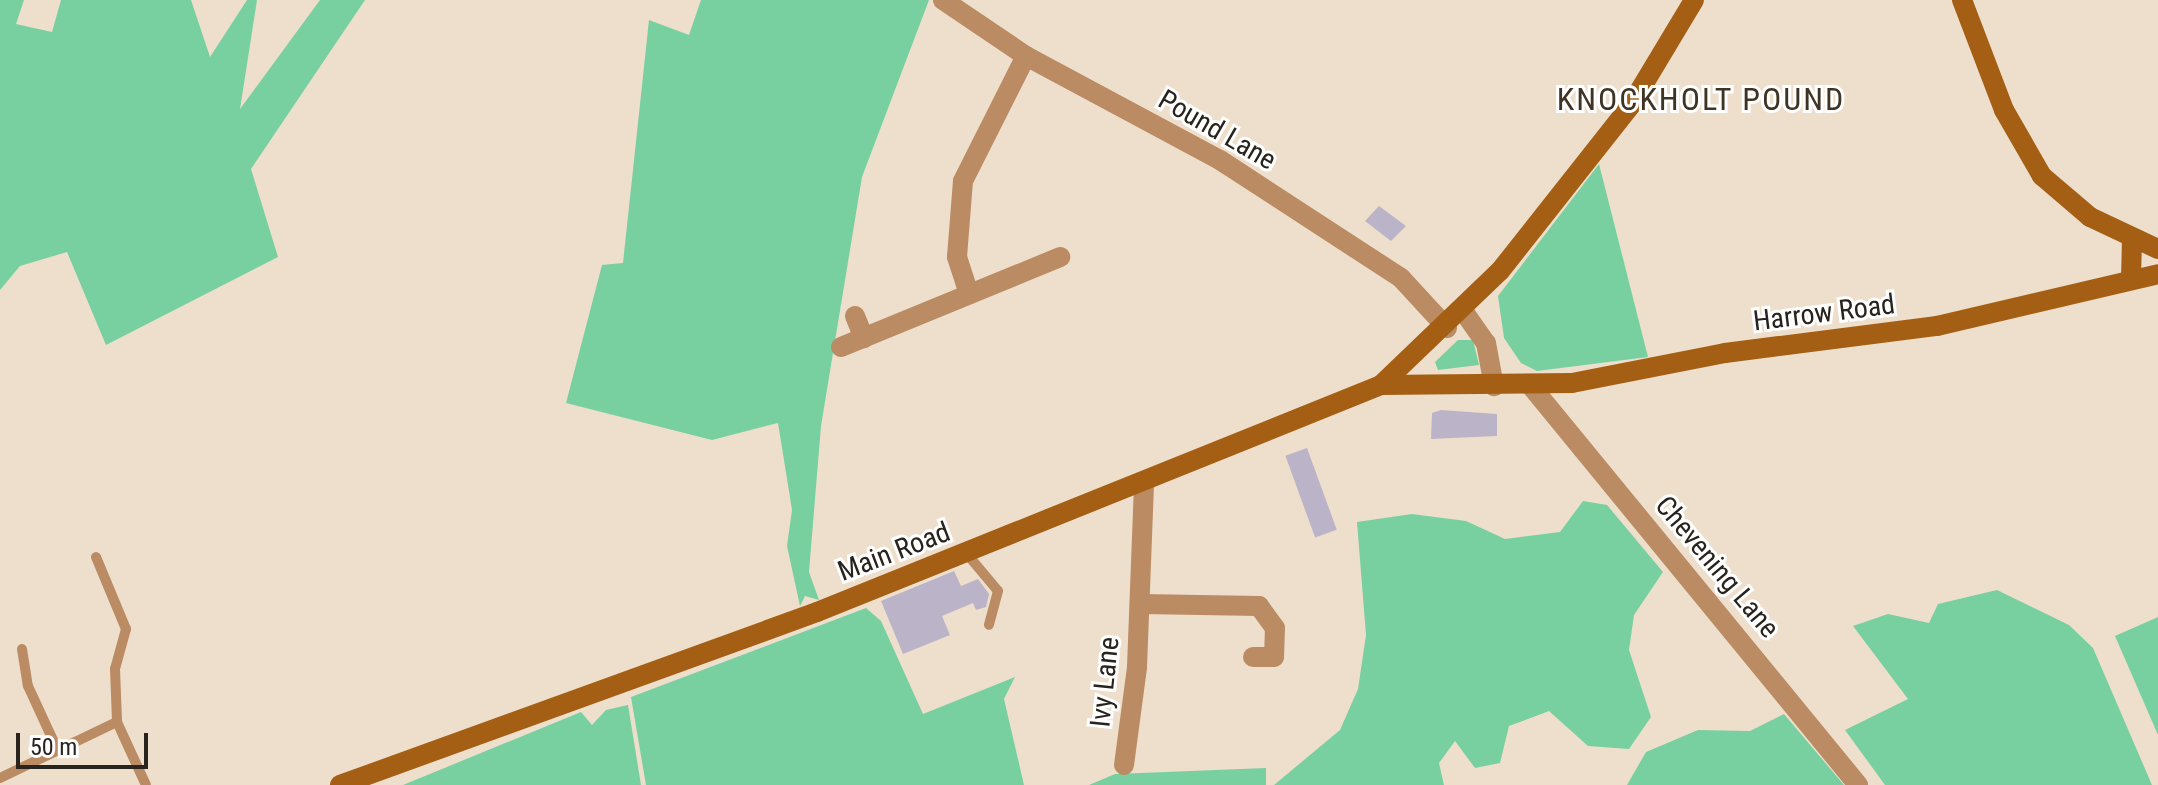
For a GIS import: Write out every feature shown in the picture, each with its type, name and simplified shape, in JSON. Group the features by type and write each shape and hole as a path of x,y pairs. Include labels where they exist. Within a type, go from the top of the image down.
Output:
{"street":[{"name":"Pound Lane","path":"943,0 1026,56 1220,160 1376,261 1447,328"},
{"name":"Main Road","path":"340,785 967,554 1381,385 1464,312 1631,105 1694,0"},
{"path":"1962,0 2032,164 2070,204 2132,239 2158,249"},
{"path":"969,294 957,257 963,181 1026,56"},
{"path":"2131,279 2132,239"},
{"path":"841,347 969,294 1052,265"},
{"name":"Harrow Road","path":"1381,385 1531,386 1937,326 2158,274"},
{"path":"1464,312 1486,343 1494,386"},
{"path":"855,316 864,338"},
{"name":"Chevening Lane","path":"1531,386 1858,785"},
{"name":"Ivy Lane","path":"1124,765 1141,604 1144,484"},
{"name":"Ivy Lane","path":"1141,604 1259,606 1275,628 1274,657 1253,657"}],"lane":[{"path":"967,554 998,591 989,625"},
{"path":"96,557 126,629 115,669 117,722 146,785"},
{"path":"22,649 28,686 58,751"},
{"path":"0,778 117,722"}],"green space":[{"path":"0,0 24,0 16,24 52,32 61,0 191,0 210,57 247,0 257,0 240,109 320,0 365,0 251,169 278,257 106,345 67,252 20,266 0,290"},
{"path":"701,0 929,0 862,177 821,426 809,572 819,600 805,596 800,606 787,546 792,510 778,423 712,440 566,403 602,265 623,263 649,20 689,35"},
{"path":"1599,164 1648,357 1537,371 1521,363 1504,338 1498,296"},
{"path":"1458,340 1473,340 1479,365 1438,370 1435,362"},
{"path":"1583,501 1607,505 1663,572 1634,615 1629,650 1651,717 1629,749 1588,746 1549,711 1509,726 1500,763 1475,768 1455,741 1439,763 1444,785 1274,785 1340,730 1358,689 1366,635 1357,522 1412,514 1466,521 1505,539 1560,532"},
{"path":"1997,590 2069,625 2093,648 2152,785 1885,785 1845,730 1908,699 1853,626 1888,614 1929,623 1938,604"},
{"path":"866,608 881,621 923,714 1015,677 1004,699 1024,785 646,785 631,697"},
{"path":"2158,617 2158,735 2115,636"},
{"path":"628,705 641,785 403,785 581,712 592,725 606,710"},
{"path":"1784,714 1844,785 1627,785 1646,752 1698,730 1750,731"},
{"path":"1266,768 1266,785 1089,785 1115,774"}],"building":[{"path":"1379,206 1406,226 1391,241 1365,221"},
{"path":"1441,410 1497,414 1497,436 1431,439 1432,413"},
{"path":"1307,448 1337,530 1315,538 1285,456"},
{"path":"954,571 961,586 978,579 989,594 986,607 976,610 973,603 942,616 950,635 903,654 881,601"}],"district":[{"name":"KNOCKHOLT POUND","path":"1701,99"}]}
